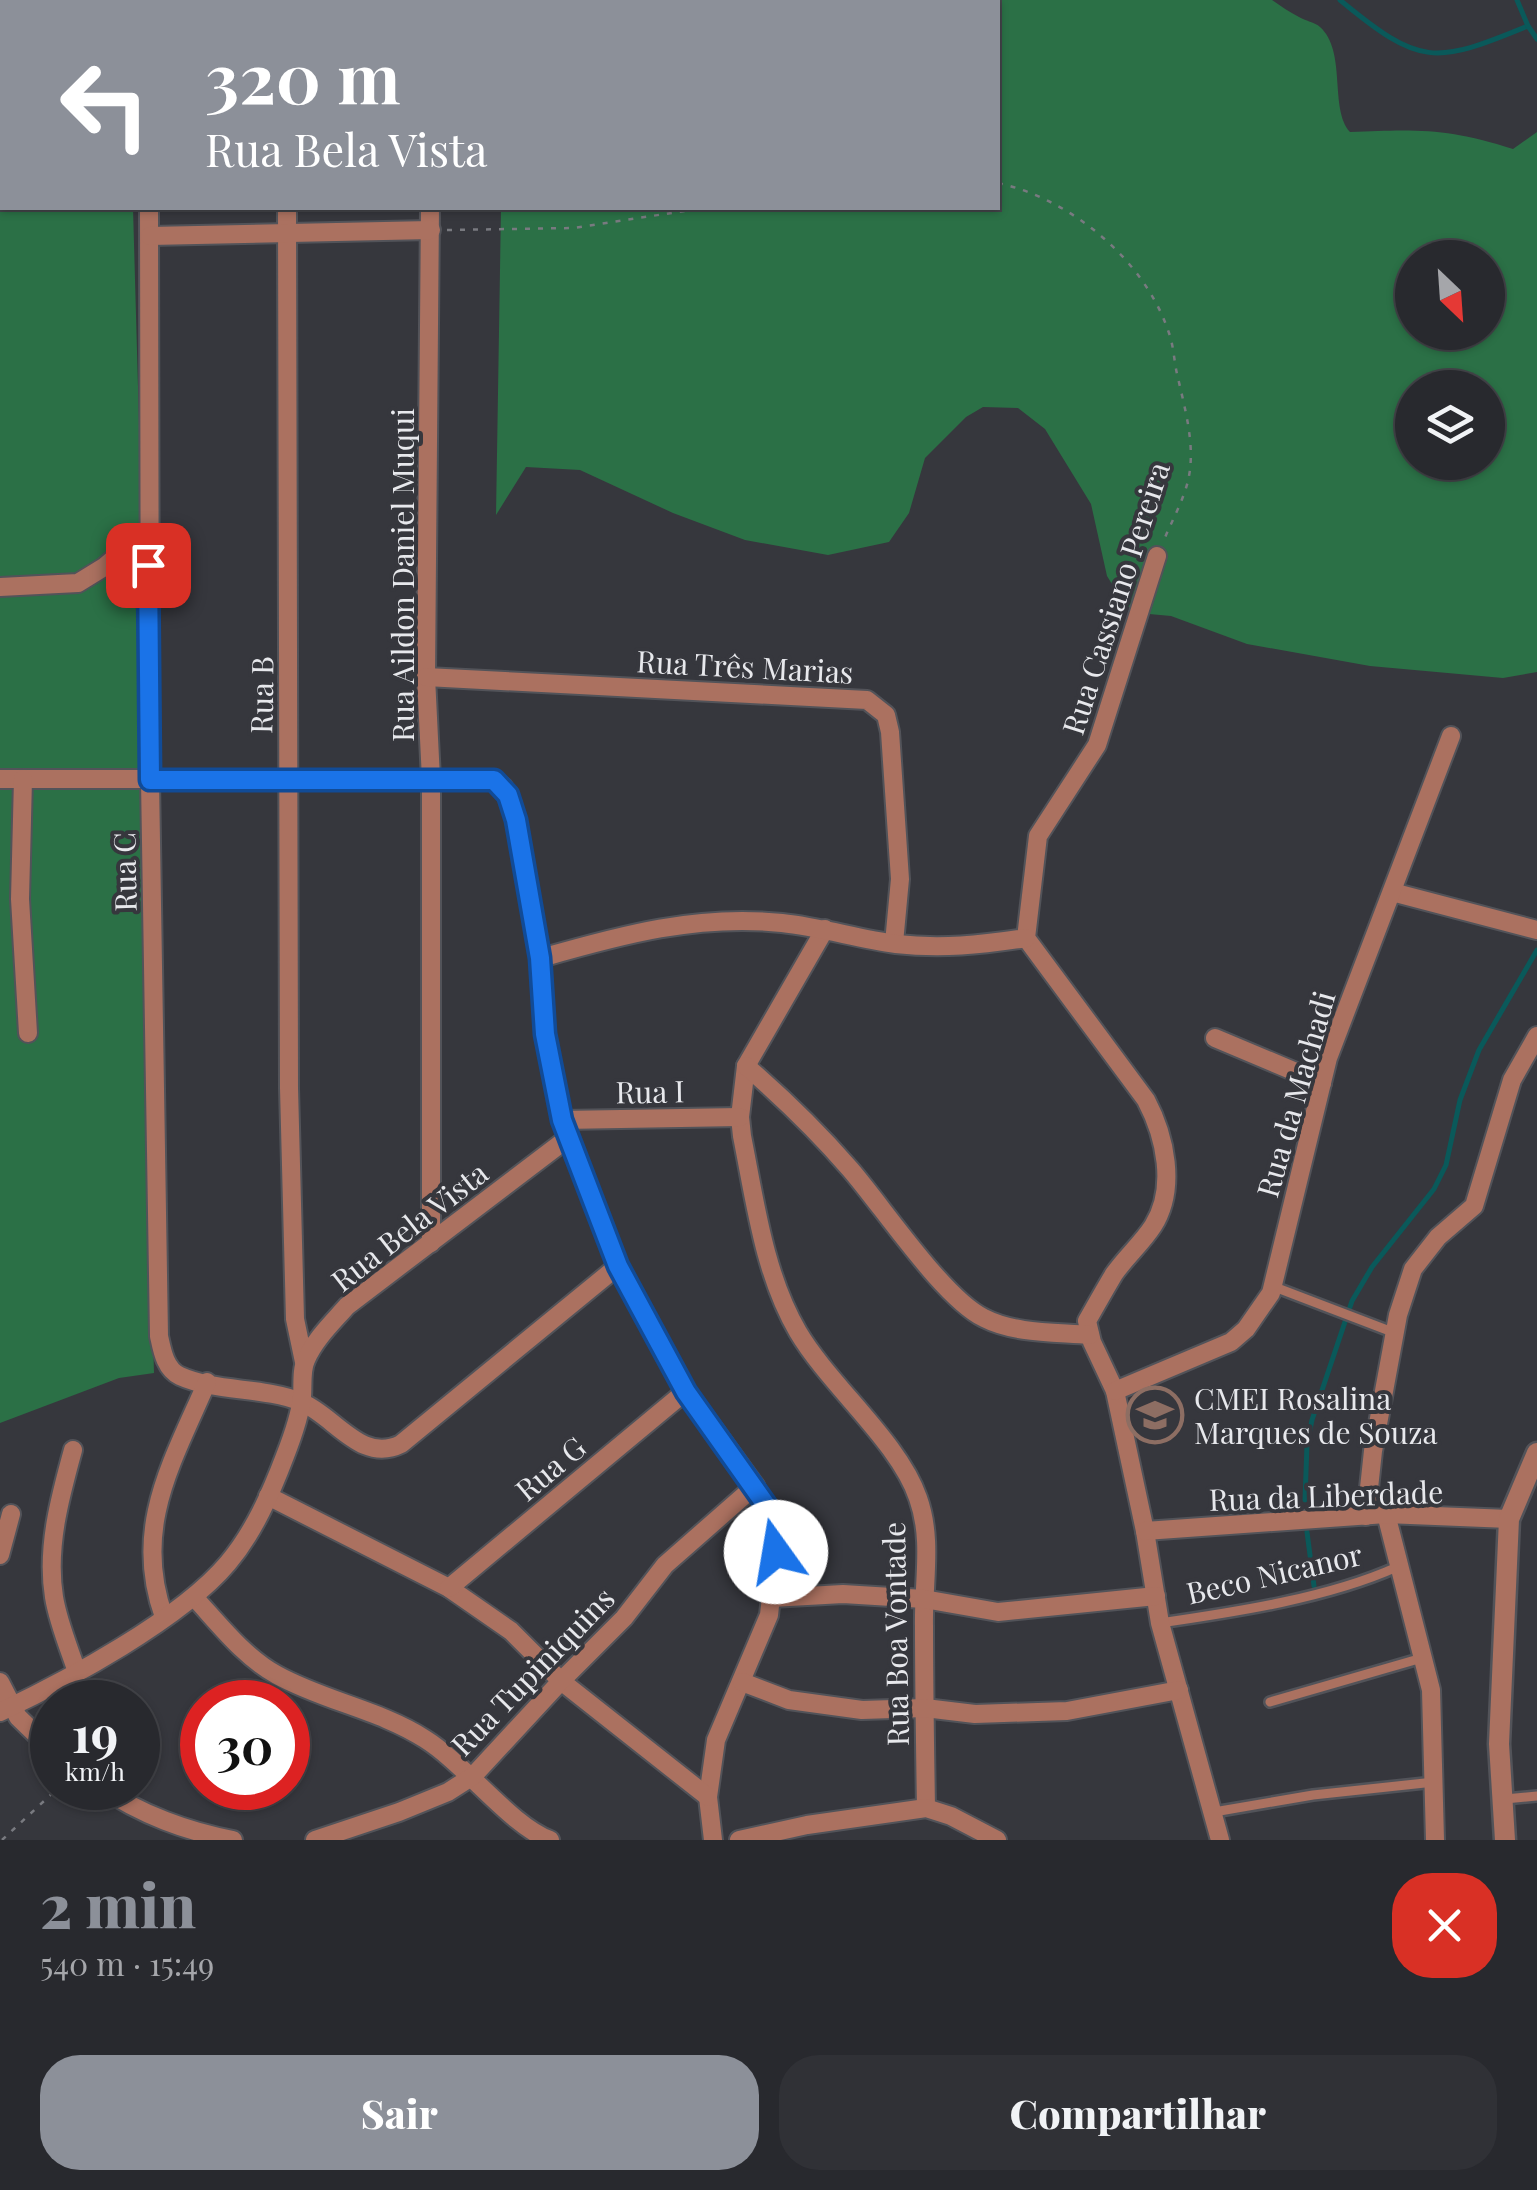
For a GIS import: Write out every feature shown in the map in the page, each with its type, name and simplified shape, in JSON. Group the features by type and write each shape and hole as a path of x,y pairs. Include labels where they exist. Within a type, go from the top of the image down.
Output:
{"street":[{"name":"Rua C","path":"149,210 150,780 159,1336 165,1358 179,1376 302,1402"},
{"name":"Rua B","path":"287,210 289,1088 296,1331 304,1362"},
{"name":"Rua Aildon Daniel Muqui","path":"430,210 426,677 431,779 431,1242"},
{"path":"150,236 431,230"},
{"path":"0,587 78,583 104,567 148,529"},
{"name":"Rua Cassiano Pereira","path":"1026,938 1038,836 1097,745 1157,556"},
{"name":"Rua Três Marias","path":"426,677 868,700 877,705 886,715 890,732 897,817 900,878 894,943"},
{"name":"Rua da Machadi","path":"1114,1391 1230,1342 1246,1329 1265,1302 1333,1045 1451,736"},
{"path":"0,779 494,780 508,795 516,820 540,958 545,1034 565,1129 618,1266 686,1392 755,1486 774,1529 771,1598 764,1632 719,1730 708,1797 712,1840"},
{"path":"23,779 20,899 28,1033"},
{"path":"1392,892 1537,930"},
{"path":"540,958 647,929 700,921 780,922 894,943 953,948 1026,938 1146,1100 1166,1149 1158,1217 1116,1272 1087,1321 1114,1391 1160,1623 1220,1840"},
{"name":"Rua Boa Vontade","path":"825,928 746,1066 740,1117 775,1280 798,1332 844,1396 888,1447 917,1494 926,1530 926,1808"},
{"path":"1366,1516 1394,1333 1417,1260 1477,1200 1512,1080 1537,1036"},
{"path":"1215,1038 1322,1083"},
{"path":"746,1066 781,1096 850,1169 950,1292 971,1310 1013,1328 1090,1336"},
{"name":"Rua I","path":"565,1129 740,1117"},
{"name":"Rua Bela Vista","path":"304,1362 347,1306 431,1242 565,1129"},
{"path":"302,1402 367,1447 395,1447 618,1266"},
{"path":"5,1709 77,1672 194,1597 240,1548 286,1453 302,1402 304,1362"},
{"path":"164,1617 153,1578 153,1518 207,1382"},
{"name":"Rua G","path":"449,1588 686,1392"},
{"path":"73,1450 57,1510 52,1585 77,1672"},
{"path":"1505,1840 1499,1744 1509,1519 1537,1453"},
{"name":"Rua Tupiniquins","path":"315,1840 399,1812 448,1792 473,1776 624,1618 674,1556 755,1486"},
{"path":"268,1496 449,1588 511,1630 560,1681 708,1797"},
{"path":"0,1555 10,1514"},
{"path":"1386,1514 1431,1690 1436,1840"},
{"name":"Rua da Liberdade","path":"1145,1532 1386,1514 1509,1519"},
{"path":"771,1598 843,1594 924,1599 998,1612 1156,1596"},
{"path":"194,1597 249,1654 277,1675 417,1734 473,1776 523,1824 550,1840"},
{"path":"0,1682 5,1709 30,1731"},
{"path":"742,1682 789,1700 862,1710 925,1708 975,1714 1067,1711 1179,1690"},
{"path":"739,1840 810,1832 926,1808 997,1840"},
{"path":"141,1810 194,1836 233,1840"}],"lane":[{"path":"1272,1286 1394,1333"},
{"name":"Beco Nicanor","path":"1160,1623 1244,1611 1370,1579 1398,1566"},
{"path":"1270,1702 1425,1657"},
{"path":"1214,1812 1313,1795 1434,1782"},
{"path":"1502,1799 1537,1796"}],"path":[{"name":"Rua Cassiano Pereira","path":"1000,184 1044,197 1088,224 1134,271 1163,317 1171,336 1191,453 1188,481 1157,556"},
{"path":"431,230 573,228 691,210"},
{"path":"2,1840 34,1810"}],"green space":[{"path":"1000,0 1272,0 1318,25 1328,37 1336,65 1340,109 1350,132 1432,132 1513,149 1537,132 1537,672 1503,678 1370,666 1247,644 1171,616 1138,613 1125,605 1107,576 1091,504 1045,429 1018,408 983,407 966,417 925,458 909,513 889,542 828,555 745,540 673,513 580,470 526,467 496,515 501,210 1000,210"},
{"path":"0,210 133,210 147,708 139,709 147,833 141,858 154,1373 119,1378 0,1423"}],"waterway":[{"path":"1340,0 1390,37 1410,48 1429,52 1470,48 1528,26"},
{"path":"1517,0 1537,39"},
{"path":"1305,1500 1312,1420 1352,1301 1372,1267 1434,1189 1446,1165 1460,1100 1479,1050 1537,950"},
{"path":"1307,1532 1314,1586"}],"place":[{"name":"CMEI Rosalina Marques de Souza","path":"1155,1415"}],"route":[{"path":"148,565 150,780 494,780 508,795 516,820 540,958 545,1034 568,1138 618,1266 686,1392 766,1505 776,1552"}]}
